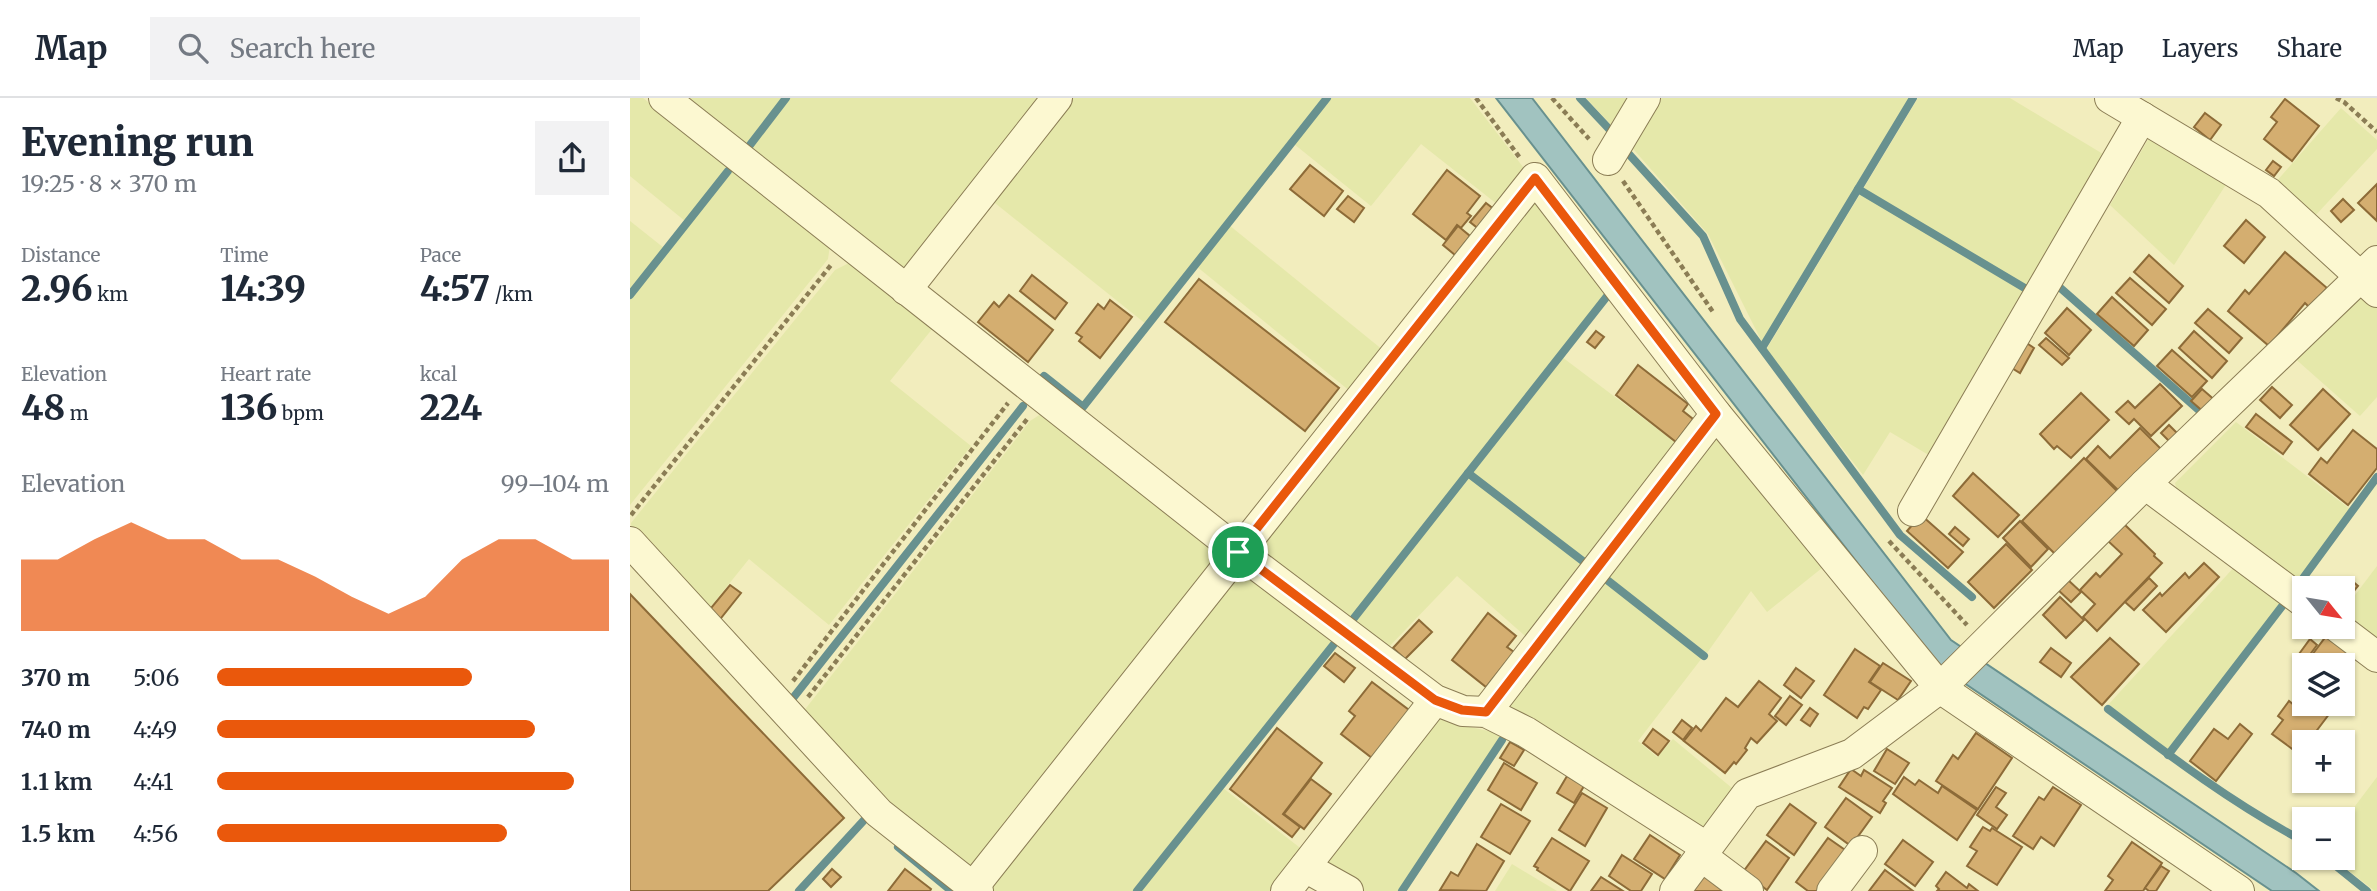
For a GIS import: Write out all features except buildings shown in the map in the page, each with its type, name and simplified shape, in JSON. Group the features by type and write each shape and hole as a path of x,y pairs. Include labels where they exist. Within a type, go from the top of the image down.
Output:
{"street":[{"path":"664,98 1238,552 1435,700 1462,710 1486,712 1526,733 1703,851 1748,891"},
{"path":"906,290 1057,98"},
{"path":"1608,160 1644,98"},
{"path":"1675,891 1747,794 1852,754 1944,684 2145,484 2371,277 2269,193 2109,98"},
{"path":"1913,511 2142,117"},
{"path":"630,542 879,813 974,890 1535,178 1716,414 1944,684 2239,891"},
{"path":"1486,712 1716,414"},
{"path":"2145,484 2292,593"},
{"path":"2353,639 2377,657"},
{"path":"1286,891 1435,700"},
{"path":"1832,891 1862,851"},
{"path":"1305,867 1348,891"}],"path":[{"path":"1476,98 1535,178"},
{"path":"1552,98 1608,160 1713,312"},
{"path":"2336,98 2377,132"},
{"path":"630,515 848,243"},
{"path":"785,709 1034,390"},
{"path":"785,709 1034,390"},
{"path":"1889,541 1983,647"}],"green space":[{"path":"630,98 643,98 729,166 685,221 630,176"},
{"path":"681,98 783,98 744,148"},
{"path":"789,98 1047,98 917,262 899,268 748,151"},
{"path":"1063,98 1324,98 1146,324 985,195"},
{"path":"1331,98 1470,98 1523,167 1523,182 1502,208 1421,144 1371,206 1294,144"},
{"path":"1586,98 1635,98 1616,130"},
{"path":"1653,98 1909,98 1762,342 1708,234 1627,142"},
{"path":"1918,98 2010,98 2108,157 1932,457 1890,432 1863,475 1766,350"},
{"path":"2341,108 2377,140 2377,149 2314,217 2275,183"},
{"path":"2149,138 2227,183 2174,265 2110,205"},
{"path":"733,168 830,245 828,259 630,505 630,299"},
{"path":"1543,200 1610,289 1347,622 1261,555 1260,538 1524,202"},
{"path":"630,221 664,248 630,290"},
{"path":"1229,225 1389,355 1356,396 1196,266"},
{"path":"853,261 933,328 890,381 971,446 829,625 749,559 704,615 632,540 631,523 835,270"},
{"path":"2369,298 2377,305 2377,397 2360,416 2291,355 2349,299"},
{"path":"1562,357 1680,446 1591,565 1472,472"},
{"path":"1044,412 1218,549 1219,569 978,871 963,873 883,810 803,712 1030,421"},
{"path":"2236,422 2350,509 2300,576 2292,576 2292,585 2179,499 2175,483"},
{"path":"1705,437 1727,438 1822,568 1767,612 1751,591 1707,653 1602,573"},
{"path":"1469,476 1588,568 1533,643 1457,576 1385,651 1351,626"},
{"path":"2237,564 2284,600 2168,751 2108,705"},
{"path":"2377,566 2377,650 2356,634 2356,594"},
{"path":"1248,574 1334,641 1134,891 989,891 1231,575"},
{"path":"1599,577 1702,658 1638,741 1657,757 1673,739 1738,793 1710,825 1702,827 1514,715 1507,699"},
{"path":"1442,716 1461,725 1502,734 1398,891 1361,891 1327,870 1325,856 1425,726"},
{"path":"2377,777 2377,891 2348,870 2355,870 2354,807"},
{"path":"1223,788 1308,854 1278,891 1140,891"},
{"path":"1512,864 1557,891 1495,891"}],"water":[{"path":"1496,98 1532,98 1951,640 2319,891 2272,891 1936,664"}],"waterway":[{"path":"750,145 786,98"},
{"path":"1042,378 1044,376 1083,407 1327,98"},
{"path":"1580,98 1610,130"},
{"path":"1762,348 1913,98"},
{"path":"1627,152 1703,236 1740,319 1900,535 1972,597"},
{"path":"630,295 728,171"},
{"path":"1858,189 2028,290"},
{"path":"2057,285 2201,412"},
{"path":"1354,618 1608,295"},
{"path":"793,698 1023,406"},
{"path":"1468,473 1588,565"},
{"path":"2305,576 2377,477"},
{"path":"1602,576 1704,656"},
{"path":"2168,755 2283,605"},
{"path":"1137,891 1334,644"},
{"path":"2108,709 2229,796 2292,835"},
{"path":"1402,891 1502,740"},
{"path":"799,891 866,818"},
{"path":"898,847 949,889"},
{"path":"2341,870 2367,891"}],"route":[{"path":"1535,178 1716,414 1486,712 1462,710 1435,700 1238,552 1535,178"}]}
